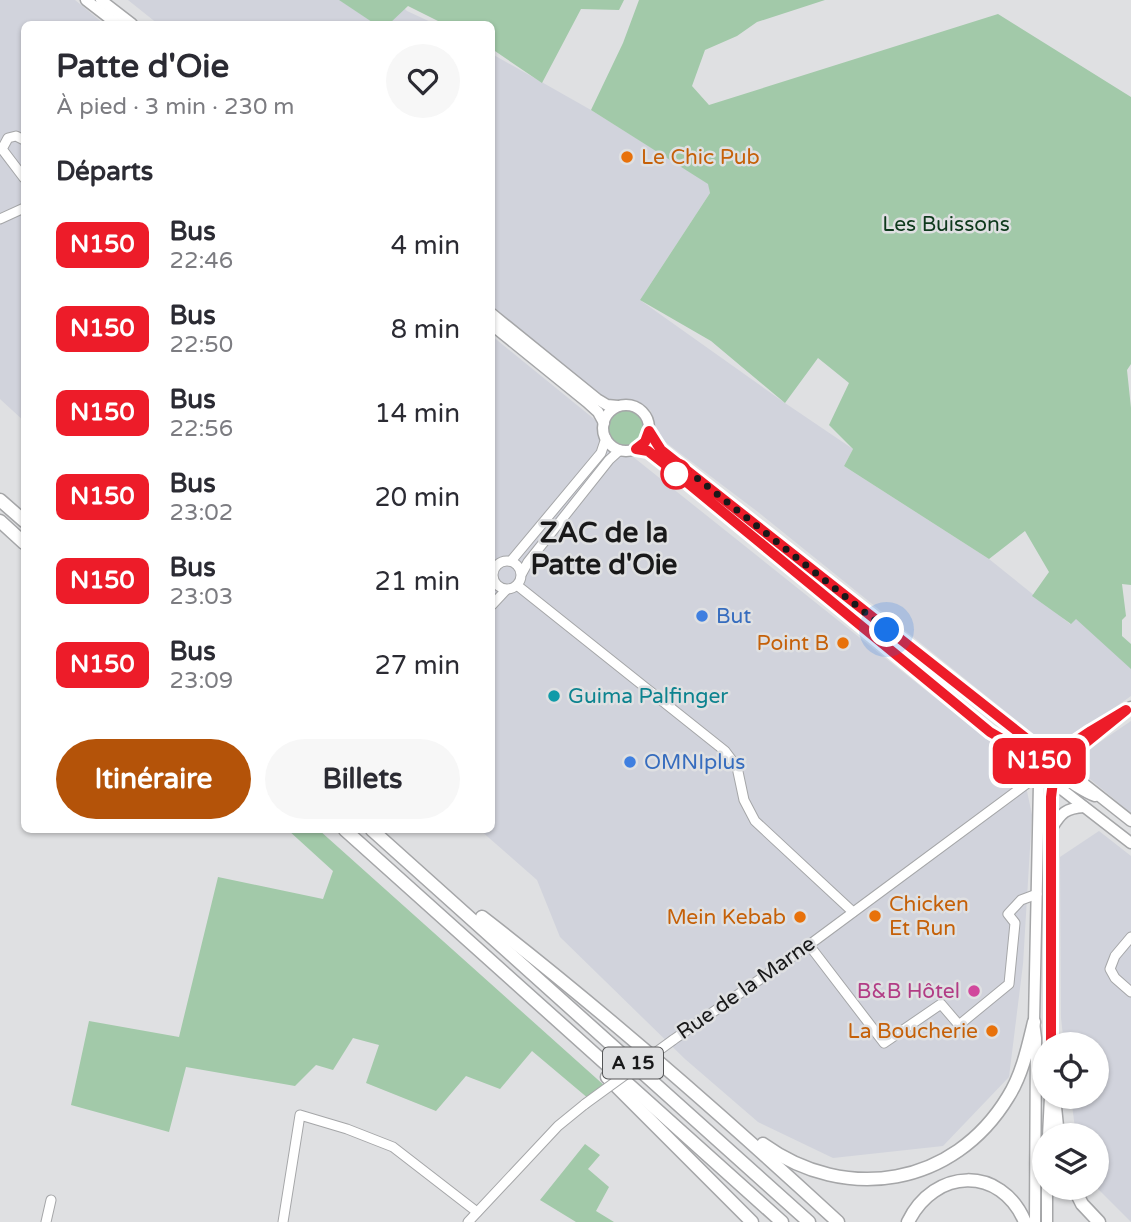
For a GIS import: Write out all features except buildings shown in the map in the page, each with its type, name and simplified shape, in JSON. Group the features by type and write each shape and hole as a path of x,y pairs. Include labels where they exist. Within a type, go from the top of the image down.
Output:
{"highway":[{"path":"0,500 21,518"},
{"path":"0,521 21,540"},
{"name":"A 15","path":"348,833 782,1222"},
{"name":"A 15","path":"375,833 809,1222"},
{"path":"456,904 465,905 573,988 714,1108 838,1222"},
{"path":"714,1108 781,1157 817,1172 846,1179 878,1179 900,1175 933,1165 961,1149 991,1121 1010,1095 1035,1027"},
{"path":"573,1036 599,1069 752,1222"},
{"path":"908,1222 927,1194 947,1183 971,1180 1005,1194 1014,1202 1025,1222"},
{"path":"1080,1200 1099,1222"}],"main road":[{"path":"86,0 113,21"},
{"path":"101,0 128,21"},
{"path":"495,316 597,399 607,405 631,405 640,410 648,420 649,431 645,442 636,449"},
{"path":"495,327 592,407 604,423 606,438 620,450 648,451 990,732 1080,790 1105,800 1131,821"},
{"path":"604,423 609,413 618,406"},
{"path":"649,431 661,450 1050,769 1084,807 1131,844"},
{"path":"1034,1222 1038,803 1050,769 1091,731 1129,709"},
{"path":"1035,1027 1051,1032 1050,769"},
{"path":"1050,831 1062,812 1084,807"},
{"path":"1047,1200 1047,1222"}],"street":[{"path":"21,139 16,136 3,140 2,149 21,174"},
{"path":"0,219 21,209"},
{"path":"511,561 601,453 606,438"},
{"path":"518,586 528,562 609,460 620,450"},
{"path":"495,561 511,561 522,573"},
{"path":"495,586 506,590"},
{"path":"495,602 506,590 518,586"},
{"path":"518,586 725,751 737,767 744,800 755,821 853,912"},
{"name":"Rue de la Marne","path":"468,1222 558,1126 585,1104 1050,769"},
{"path":"809,945 884,1043 941,1004 959,1025 1009,984 1015,923 1008,914 1021,900 1037,894"},
{"path":"1131,936 1115,956 1110,970 1131,992"},
{"path":"283,1222 300,1115 393,1147 477,1212"},
{"path":"46,1222 51,1200"}],"shaded area":[{"path":"0,0 75,0 100,21 21,21 21,418 0,399"},
{"path":"128,0 396,0 407,11 429,21 154,21"},
{"path":"495,56 591,110 709,184 710,193 640,300 853,449 844,466 989,559 1070,624 1080,613 1131,667 1131,696 1066,742 1041,740 758,512 656,435 651,411 636,400 615,401 602,397 495,309"},
{"path":"495,338 599,423 601,438 608,448 622,455 632,456 1022,767 1032,815 1023,964 1009,1077 943,1146 833,1158 758,1122 685,1059 560,937 537,880 483,833 495,833"},
{"path":"1131,721 1131,813 1079,770 1078,757"},
{"path":"1099,831 1131,856 1131,1222 1109,1200 1109,1123 1074,1123 1073,1109 1109,1109 1109,1032 1063,1032 1060,857"}],"green space":[{"path":"339,0 624,0 619,10 581,9 542,83 495,51 495,21 438,21 408,6 392,21 370,21"},
{"name":"Les Buissons","path":"639,0 825,0 757,22 737,36 705,50 692,86 709,105 998,14 1131,97 1131,364 1127,370 1131,408 1131,585 1122,584 1126,616 1122,620 1122,636 1131,644 1131,669 1076,619 1071,624 1032,596 1049,572 1025,531 989,559 844,466 853,449 829,425 849,383 818,358 785,403 711,341 640,300 710,193 708,184 591,110 623,43"},
{"path":"626,410 639,415 644,428 639,441 626,446 613,441 608,428 613,415"},
{"path":"291,833 322,833 606,1087 589,1099 532,1051 500,1089 466,1076 436,1111 366,1083 379,1045 353,1038 333,1070 316,1065 295,1086 186,1067 169,1132 71,1105 89,1021 179,1037 218,877 323,899 333,871"},
{"path":"585,1144 600,1155 588,1169 609,1187 596,1211 614,1222 576,1222 540,1200"}],"bus line":[{"name":"N150","path":"1051,1032 1051,797 1054,774 1059,765 1045,764 990,732 667,466 648,451 636,449 645,442 649,431 661,450 1051,758 1126,710 1073,753"}],"place":[{"name":"Le Chic Pub","path":"627,157"},
{"name":"But","path":"702,616"},
{"name":"Point B","path":"843,643"},
{"name":"Guima Palfinger","path":"554,696"},
{"name":"OMNIplus","path":"630,762"},
{"name":"Chicken Et Run","path":"875,916"},
{"name":"Mein Kebab","path":"800,917"},
{"name":"B&B Hôtel","path":"974,991"},
{"name":"La Boucherie","path":"992,1031"}],"district":[{"name":"ZAC de la Patte d'Oie","path":"604,549"}],"route":[{"path":"676,474 687,470 887,630"}]}
